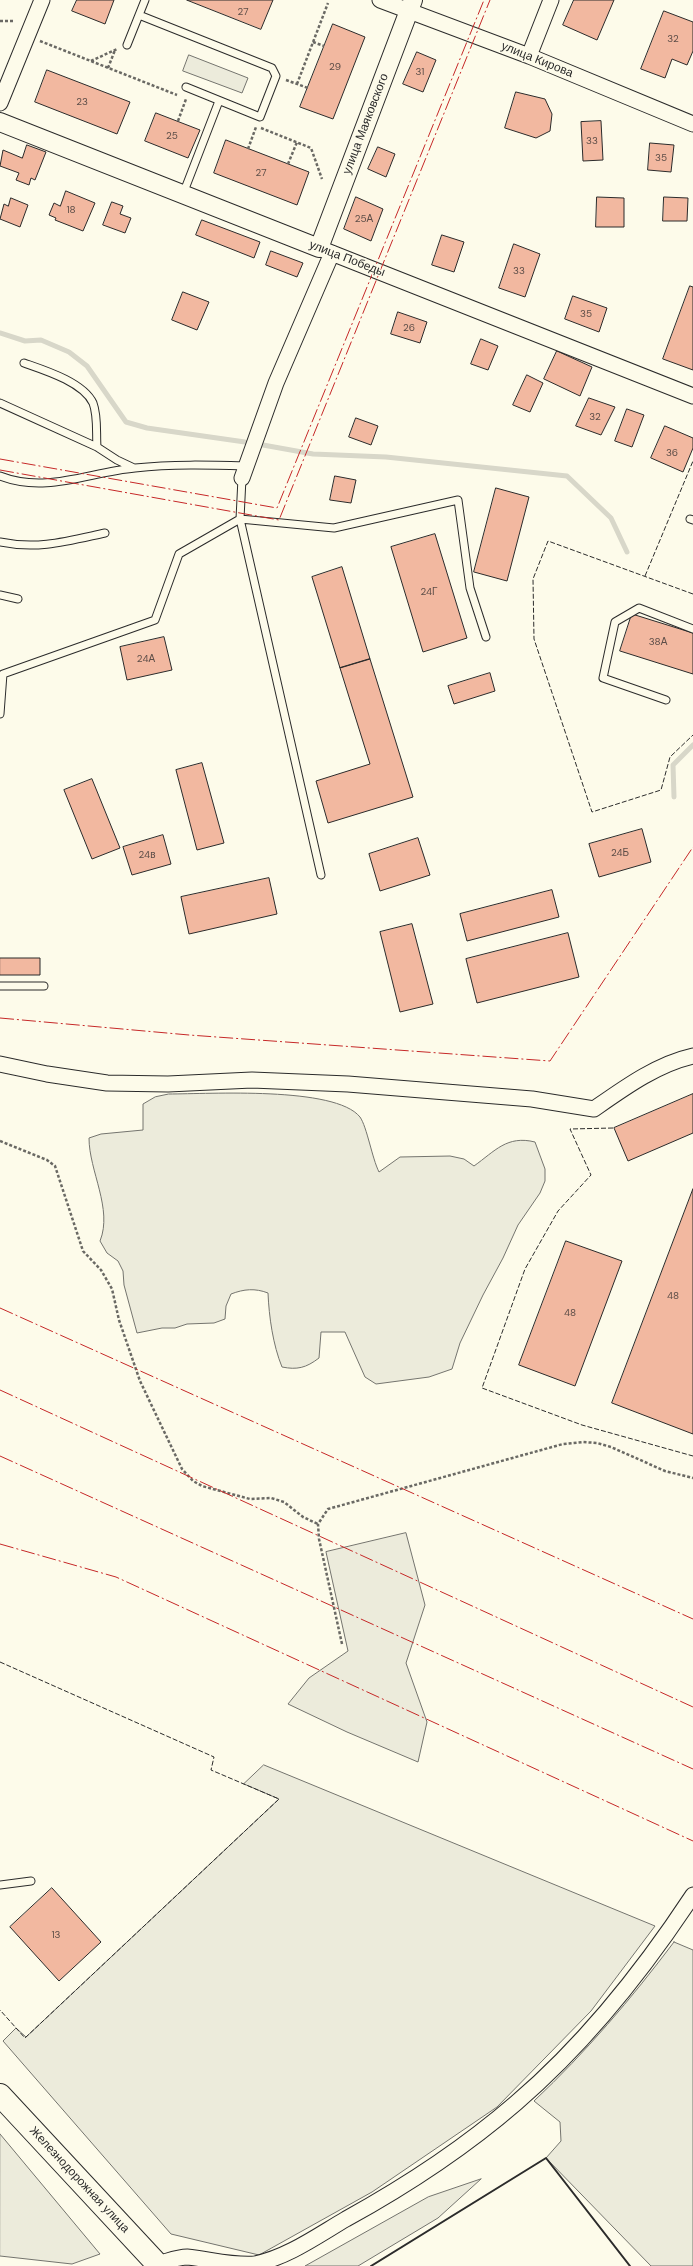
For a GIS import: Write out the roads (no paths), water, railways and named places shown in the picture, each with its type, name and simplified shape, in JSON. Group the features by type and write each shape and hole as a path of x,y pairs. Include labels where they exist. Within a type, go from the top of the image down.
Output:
{"main road":[{"name":"Железнодорожная улица","path":"0,2095 156,2265"}],"street":[{"path":"0,103 42,0"},
{"name":"улица Кирова","path":"380,0 411,6 693,124"},
{"path":"529,56 551,0"},
{"name":"улица Маяковского","path":"244,472 326,250 411,6"},
{"name":"улица Победы","path":"0,122 693,396"},
{"path":"0,1064 47,1074 107,1083 168,1084 252,1080 348,1084 524,1098 594,1109 626,1086 680,1059 693,1056"},
{"path":"156,2265 185,2257 225,2264 253,2265 282,2256 364,2209 454,2152 516,2103 565,2057 612,2006 670,1931 693,1895"}],"lane":[{"path":"127,45 144,0"},
{"path":"138,16 272,68 276,76 260,117 186,88"},
{"path":"183,194 219,101"},
{"path":"24,363 53,374 84,392 92,402 95,413 97,447"},
{"path":"0,403 97,447 117,460 134,468"},
{"path":"0,476 22,483 60,483 134,468 192,465 244,472 240,518 321,875"},
{"path":"0,714 3,674 154,620 180,554 240,518 334,528 458,500 470,588 486,637"},
{"path":"0,542 16,546 44,546 105,533"},
{"path":"0,595 18,599"},
{"path":"666,700 603,678 615,622 639,608 693,629"},
{"path":"0,986 44,986"},
{"path":"0,1885 31,1882"}],"waterway":[{"path":"0,333 25,341 41,340 69,352 87,366 126,422 147,428 245,442"},
{"path":"263,445 313,454 386,457 567,476 611,518 627,552"},
{"path":"674,797 673,765 693,745"}]}
